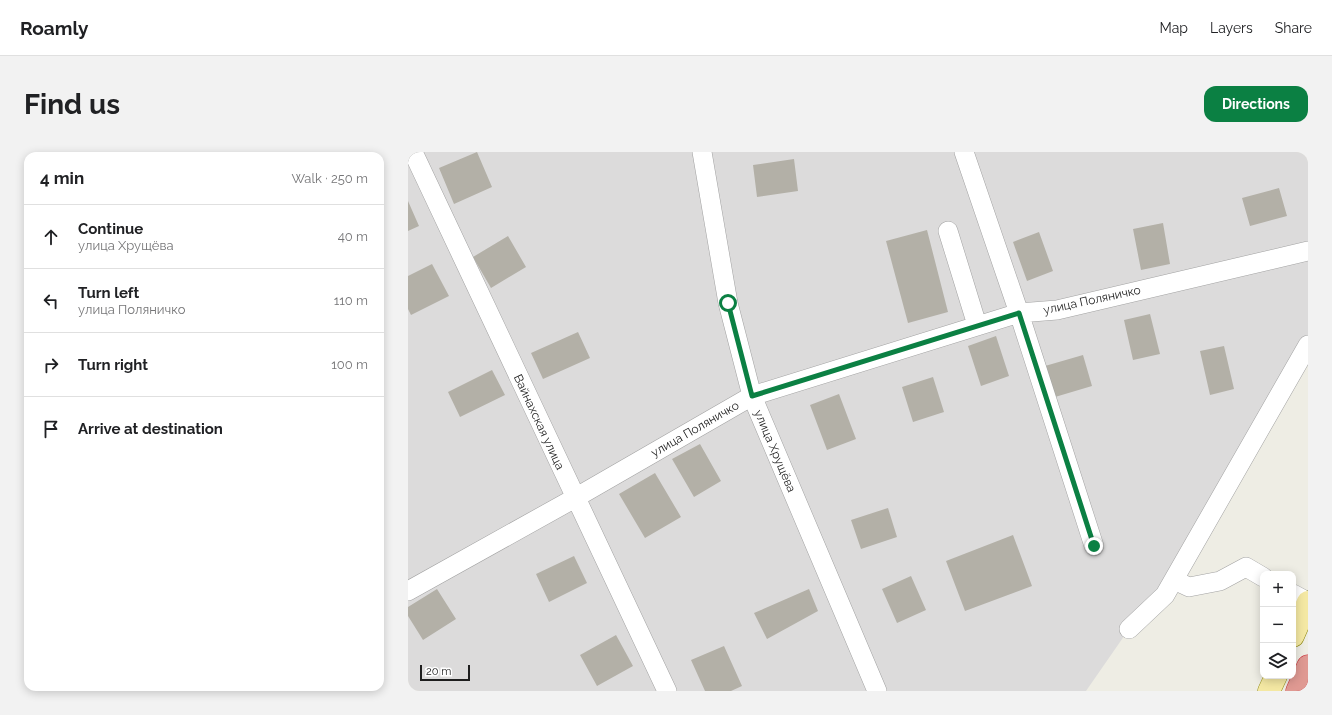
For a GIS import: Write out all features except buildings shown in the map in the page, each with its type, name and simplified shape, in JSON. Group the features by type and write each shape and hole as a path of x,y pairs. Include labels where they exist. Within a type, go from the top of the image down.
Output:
{"highway":[{"path":"1296,691 1308,666"}],"main road":[{"path":"1296,629 1308,602"},
{"path":"1269,691 1275,679"}],"street":[{"name":"Вайнахская улица","path":"413,152 667,691"},
{"name":"улица Хрущёва","path":"702,152 728,303 752,396 877,691"},
{"path":"964,152 1019,313 1094,546"},
{"path":"948,232 977,325"},
{"name":"улица Поляничко","path":"408,591 575,498 752,396 1019,313 1057,310 1308,251"},
{"path":"1130,629 1166,596 1306,354"},
{"path":"1174,580 1189,587 1220,581 1246,567 1260,575"},
{"path":"1296,596 1308,602"}],"shaded area":[{"path":"408,152 1308,152 1308,345 1174,580 1129,629 1086,691 408,691"}],"route":[{"path":"728,303 752,396 1019,313 1094,546"}]}
